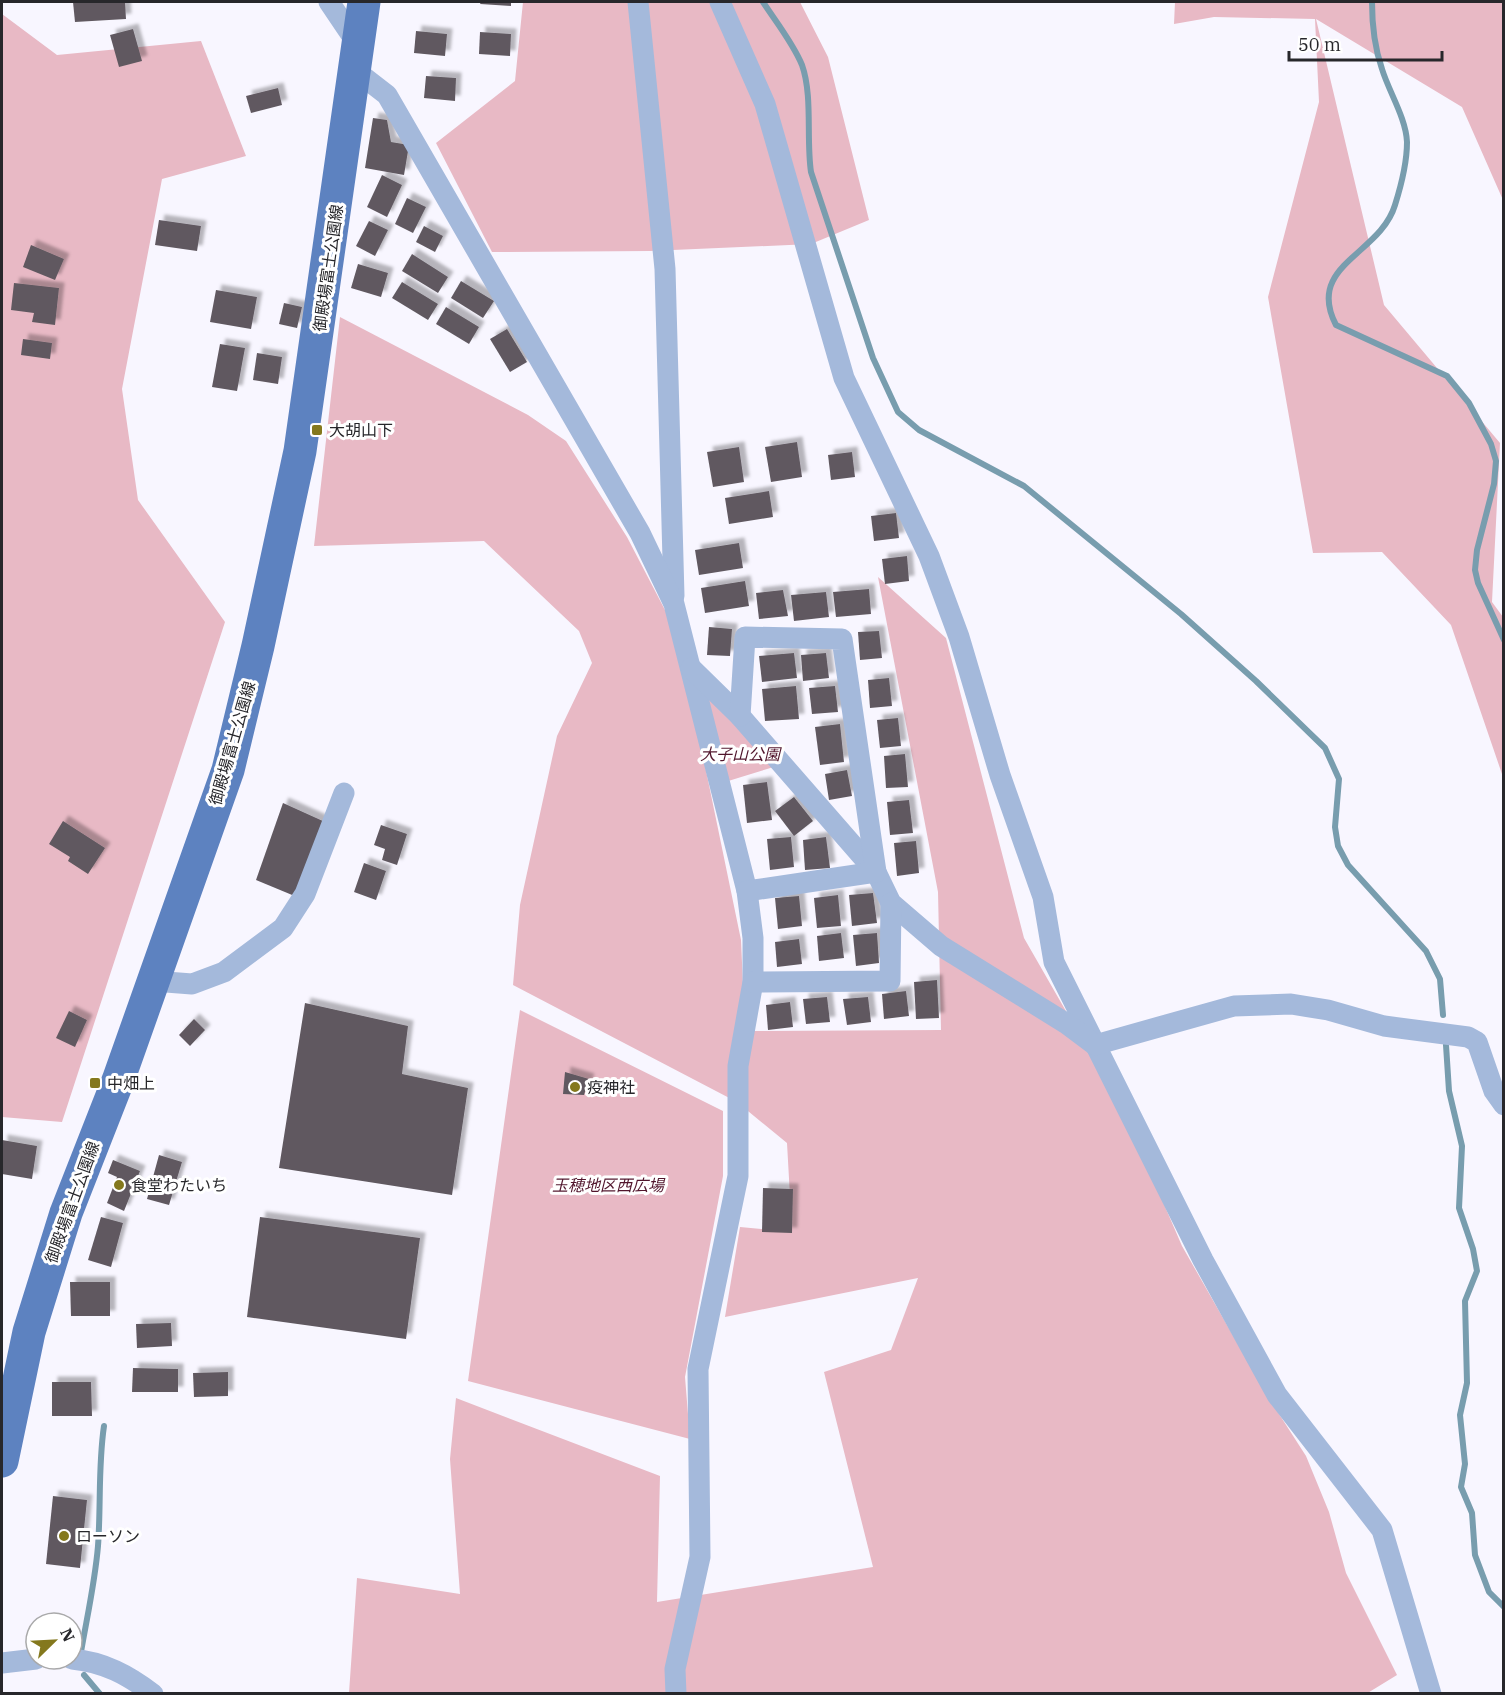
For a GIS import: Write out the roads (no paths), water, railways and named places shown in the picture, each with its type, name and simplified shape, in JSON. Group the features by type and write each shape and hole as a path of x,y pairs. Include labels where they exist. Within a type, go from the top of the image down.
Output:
{"main road":[{"name":"御殿場富士公園線","path":"2,1461 29,1332 66,1213 119,1078 228,770 261,635 300,451 364,2"}],"street":[{"path":"329,2 357,58 387,95 640,533 674,604 747,891 753,938 753,982 738,1066 738,1176 698,1369 700,1557 675,1669 676,1694"},
{"path":"638,2 665,269 674,604"},
{"path":"720,2 765,104 844,378 928,556 956,627 1000,775 1043,897 1054,962 1203,1260 1277,1395 1382,1530 1431,1694"},
{"path":"740,716 745,637 842,639 876,872"},
{"path":"691,668 740,716 876,872 891,903 941,946 1067,1024 1095,1045"},
{"path":"153,981 192,984 224,972 284,928 305,894 344,793"},
{"path":"747,891 876,872"},
{"path":"753,982 890,981 891,903"},
{"path":"1095,1045 1234,1006 1291,1004 1328,1010 1384,1026 1468,1037 1477,1042 1494,1091 1503,1105"},
{"path":"2,1663 24,1660"},
{"path":"84,1660 94,1661 129,1676 153,1694"}],"waterway":[{"path":"763,2 802,65 807,90 811,172 873,358 898,412 919,430 1024,486 1181,614 1256,681 1325,748 1339,779 1335,827 1338,846 1348,865 1426,951 1440,979 1443,1015"},
{"path":"1372,2 1377,52 1404,124 1407,142 1406,158 1395,205 1387,222 1337,274 1330,288 1329,305 1336,325 1447,376 1469,403 1491,444 1496,461 1494,484 1477,550 1475,570 1478,583 1504,640"},
{"path":"1446,1045 1449,1091 1462,1146 1459,1208 1473,1249 1477,1271 1465,1301 1467,1383 1460,1415 1465,1464 1461,1487 1472,1513 1475,1555 1489,1592 1504,1607"},
{"path":"84,1636 97,1559 104,1426"},
{"path":"84,1675 100,1694"}],"place":[{"name":"大胡山下","path":"317,430"},
{"name":"中畑上","path":"95,1083"},
{"name":"疫神社","path":"575,1087"},
{"name":"食堂わたいち","path":"119,1185"},
{"name":"ローソン","path":"64,1536"}],"park label":[{"name":"大子山公園","path":"740,754"},
{"name":"玉穂地区西広場","path":"608,1185"}]}
